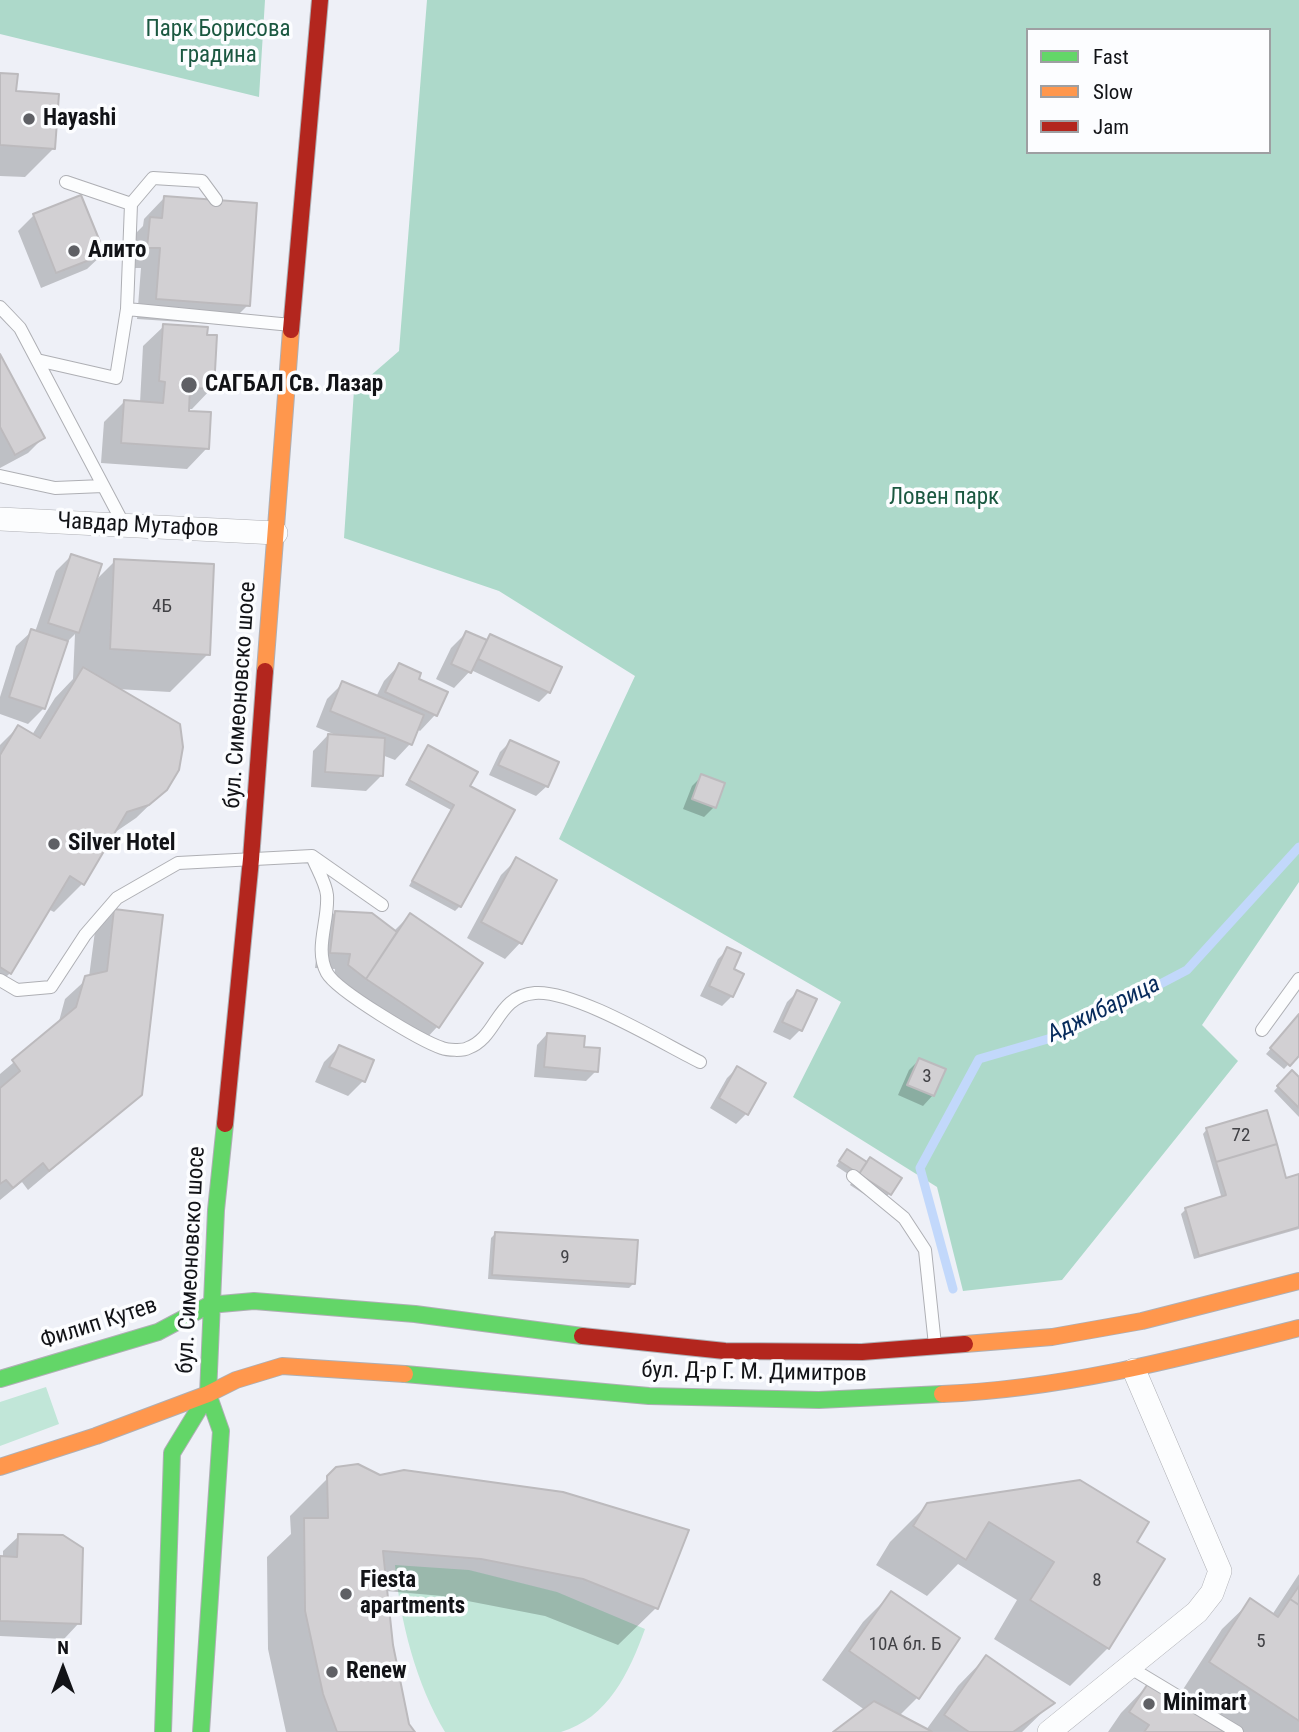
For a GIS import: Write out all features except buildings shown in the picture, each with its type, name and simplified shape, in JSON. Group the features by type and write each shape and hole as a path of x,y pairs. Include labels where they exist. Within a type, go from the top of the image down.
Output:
{"main road":[{"name":"бул. Симеоновско шосе","path":"201,1732 221,1431 208,1394 209,1305 217,1188 251,859 291,325 320,0"},
{"name":"бул. Д-р Г. М. Димитров","path":"209,1305 254,1301 402,1312 639,1343 725,1351 862,1352 1005,1342 1089,1331 1142,1321 1299,1281"},
{"name":"Филип Кутев","path":"0,1379 158,1332 209,1305"},
{"name":"бул. Д-р Г. М. Димитров","path":"208,1394 236,1380 282,1366 428,1375 637,1395 819,1400 971,1393 1134,1370 1299,1328"},
{"name":"бул. Симеоновско шосе","path":"163,1732 172,1452 208,1394"},
{"path":"0,1467 96,1436 208,1394"}],"street":[{"name":"Чавдар Мутафов","path":"0,519 276,533"},
{"path":"1049,1732 1197,1612 1212,1593 1220,1571 1134,1370"}],"lane":[{"path":"37,360 117,377 127,309 131,204 153,177 202,181 216,200"},
{"path":"66,182 131,204"},
{"path":"0,307 20,327 124,526"},
{"path":"127,309 291,325"},
{"path":"0,476 55,488 103,486"},
{"path":"312,856 327,894 321,959 328,976 346,992 417,1035 444,1049 468,1048 486,1034 510,1000 536,993 585,1003 700,1062"},
{"path":"0,980 17,990 51,987 85,935 109,907 145,879 178,863 312,856 382,905"},
{"path":"1262,1030 1299,979"},
{"path":"853,1177 904,1218 925,1250 935,1346"},
{"path":"1129,1667 1237,1732"}],"green space":[{"name":"Парк Борисова градина","path":"0,0 265,0 259,97 0,34"},
{"name":"Ловен парк","path":"427,0 1299,0 1299,882 1202,1025 1238,1061 1062,1280 963,1291 937,1187 793,1097 841,1002 559,839 635,676 499,591 344,538 354,390 399,351"},
{"path":"46,1387 59,1424 0,1446 0,1402"},
{"path":"395,1565 469,1570 557,1592 645,1629 632,1662 615,1692 592,1716 577,1725 561,1732 445,1732 426,1694 411,1652"}],"waterway":[{"name":"Аджибарица","path":"953,1289 920,1168 979,1059 1065,1034 1187,970 1299,847"}],"traffic: fast":[{"path":"201,1732 221,1431 208,1394 216,1210 225,1124"},
{"path":"0,1379 158,1332 209,1305 254,1301 415,1314 582,1336"},
{"path":"405,1374 649,1396 819,1400 942,1394"},
{"path":"163,1732 172,1453 208,1394"}],"traffic: slow":[{"path":"265,671 291,330"},
{"path":"965,1344 1052,1337 1142,1321 1299,1281"},
{"path":"942,1394 1077,1379 1166,1361 1299,1328"},
{"path":"0,1467 96,1436 208,1394 236,1380 282,1366 405,1374"}],"traffic: jam":[{"path":"291,330 320,0"},
{"path":"225,1124 251,859 265,671"},
{"path":"582,1336 725,1351 862,1352 965,1344"}],"place":[{"name":"Hayashi","path":"29,119"},
{"name":"Алито","path":"74,251"},
{"name":"САГБАЛ Св. Лазар","path":"189,385"},
{"name":"Silver Hotel","path":"54,844"},
{"name":"Fiesta apartments","path":"346,1594"},
{"name":"Renew","path":"332,1672"},
{"name":"Minimart","path":"1149,1704"}]}
